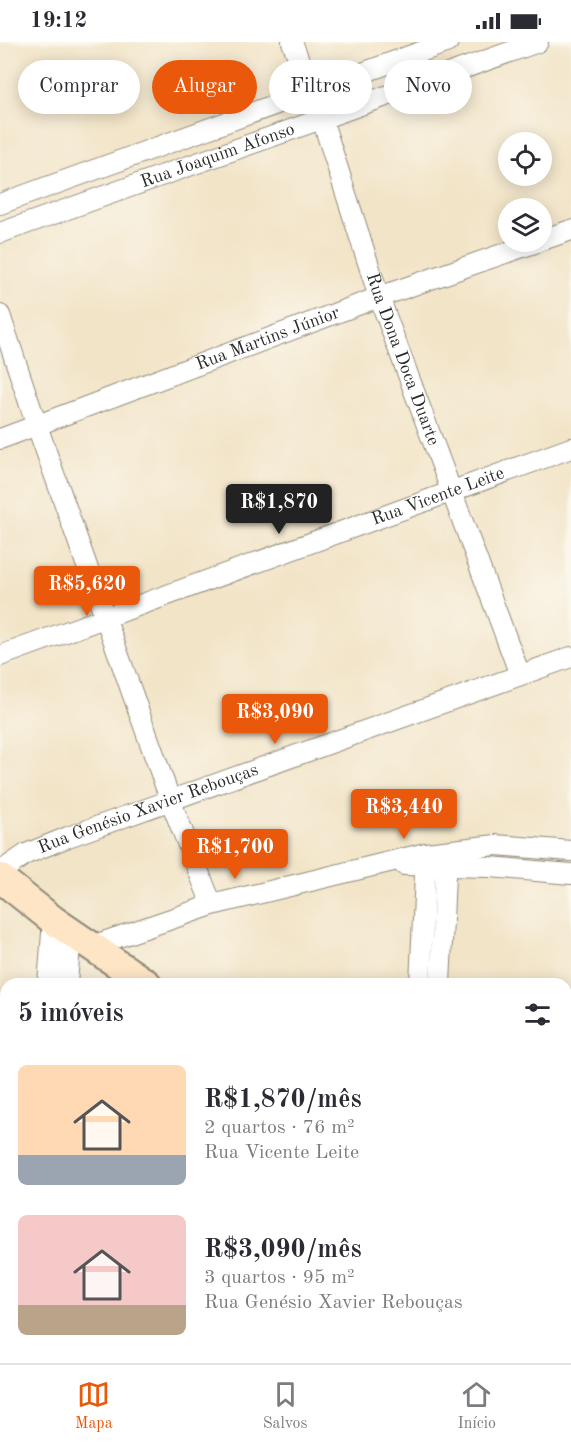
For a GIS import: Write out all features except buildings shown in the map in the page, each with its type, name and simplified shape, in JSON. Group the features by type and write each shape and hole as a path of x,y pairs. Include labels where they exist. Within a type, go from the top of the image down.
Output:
{"main road":[{"path":"0,878 67,938 106,978"},
{"path":"0,899 137,978"}],"street":[{"name":"Rua Dona Doca Duarte","path":"292,42 299,60"},
{"name":"Rua Joaquim Afonso","path":"372,70 448,42"},
{"name":"Rua Joaquim Afonso","path":"0,233 538,42"},
{"name":"Rua Joaquim Afonso","path":"0,204 269,107"},
{"name":"Rua Dona Doca Duarte","path":"320,114 380,297 451,494 520,675"},
{"name":"Rua Martins Júnior","path":"552,237 571,230"},
{"name":"Rua Martins Júnior","path":"0,439 380,297 508,252"},
{"path":"0,315 37,426 107,616 171,802 212,906"},
{"name":"Rua Vicente Leite","path":"0,656 451,494 571,448"},
{"name":"Rua Genésio Xavier Rebouças","path":"0,872 27,854 571,657"},
{"path":"67,938 212,906 341,873 392,863 436,859 496,845 571,851"},
{"path":"436,859 571,874"},
{"path":"421,978 436,859"},
{"path":"436,859 440,978"},
{"path":"50,978 67,938"},
{"path":"67,938 68,978"}]}
